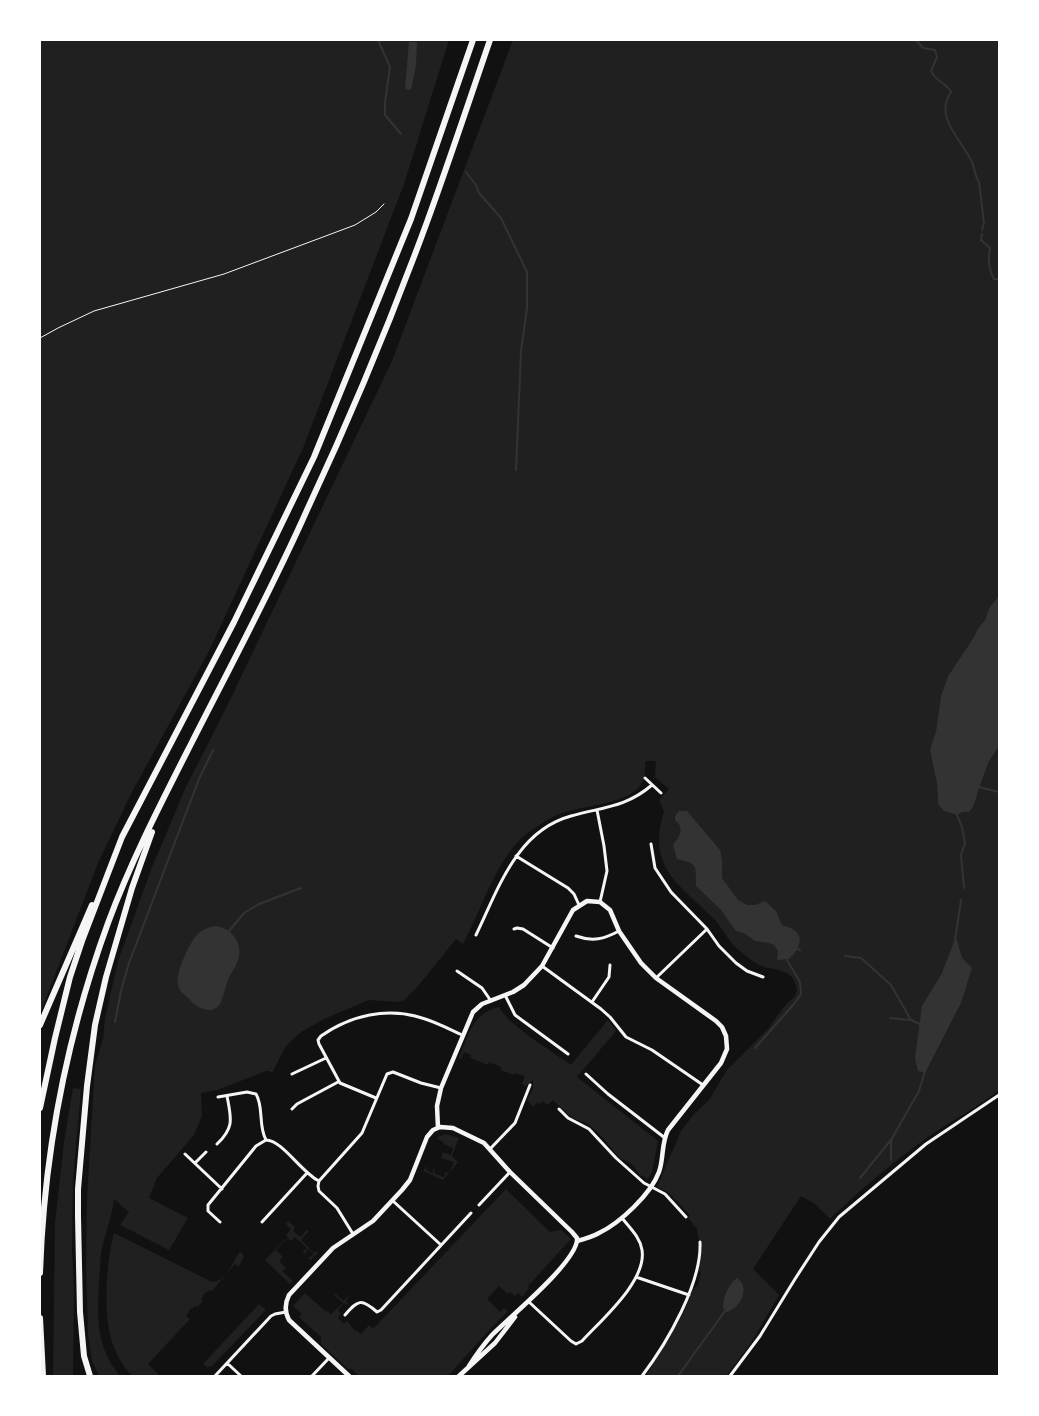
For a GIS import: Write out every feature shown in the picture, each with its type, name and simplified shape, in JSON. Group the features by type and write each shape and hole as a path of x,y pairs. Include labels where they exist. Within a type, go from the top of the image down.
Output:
{"highway":[{"path":"40,1026 122,837 234,622 314,457 411,219 473,40"},
{"path":"40,1273 41,1242 52,1134 61,1085 77,1017 114,908 165,795 259,612 307,511 367,375 428,221 490,40"},
{"path":"90,1376 84,1356 80,1312 78,1198 92,1040 101,995 117,938 132,888 165,795"},
{"path":"40,1108 70,977 122,837"},
{"path":"40,1318 43,1376"}],"street":[{"path":"645,778 662,793"},
{"path":"476,935 516,856 533,836 555,822 570,816 629,801 652,785"},
{"path":"597,810 607,871 600,902"},
{"path":"651,844 656,868 671,892 736,963 747,971 763,977"},
{"path":"516,856 568,888 574,894 579,905"},
{"path":"438,1128 437,1106 441,1088 473,1012 477,1008 524,986 542,966 570,915 579,905 587,901 600,902 610,910 619,931 638,959 654,976 716,1021 725,1033 727,1042 725,1056 719,1067 674,1123 665,1138 660,1170 650,1187 622,1217 599,1233 577,1241"},
{"path":"514,929 523,929 553,948"},
{"path":"654,976 707,930"},
{"path":"576,936 588,940 598,940 619,931"},
{"path":"542,966 610,1017 626,1037 652,1050 704,1086"},
{"path":"592,1002 609,978 610,966"},
{"path":"456,971 482,988 491,1001"},
{"path":"505,995 515,1015 568,1054"},
{"path":"376,1098 348,1088 338,1082 318,1042 320,1037 364,1015 388,1014 416,1016 462,1035"},
{"path":"292,1074 326,1058"},
{"path":"353,1234 337,1208 319,1191 319,1181 362,1133 384,1078 390,1072 441,1088"},
{"path":"586,1074 608,1094 665,1138"},
{"path":"292,1109 297,1104 338,1082"},
{"path":"490,1149 515,1123 530,1085"},
{"path":"218,1098 250,1092 258,1096 262,1129 266,1140"},
{"path":"730,1376 760,1336 819,1242 839,1217 926,1144 999,1095"},
{"path":"217,1144 225,1136 231,1124 228,1096"},
{"path":"559,1110 568,1118 589,1129 616,1158 650,1187 665,1194 686,1217"},
{"path":"348,1376 292,1323 286,1312 289,1295 333,1248 373,1221 393,1201 410,1180 427,1137 438,1128 444,1127 453,1128 480,1140 577,1238 572,1254 529,1302 489,1339 459,1376"},
{"path":"220,1222 208,1211 208,1205 256,1146 266,1140 277,1144 307,1173 319,1181"},
{"path":"195,1163 206,1152"},
{"path":"186,1154 222,1189"},
{"path":"479,1204 510,1172"},
{"path":"262,1222 307,1173"},
{"path":"393,1201 441,1245"},
{"path":"346,1315 356,1304 362,1302 379,1311 471,1213"},
{"path":"529,1302 571,1342 576,1344 582,1341 630,1288 642,1260 642,1251 635,1234 622,1217"},
{"path":"642,1376 678,1318 689,1295 698,1263 700,1242"},
{"path":"636,1277 689,1295"},
{"path":"215,1376 271,1316 286,1312"},
{"path":"312,1376 329,1358"},
{"path":"227,1363 241,1376"}],"path":[{"path":"40,338 94,310 224,274 355,225 376,212 384,204"}],"shaded area":[{"path":"40,40 449,40 404,184 303,448 209,651 132,792 98,863 40,1014"},
{"path":"513,40 999,40 999,596 989,608 985,620 948,676 941,696 936,731 930,750 937,784 938,804 977,796 988,763 999,746 999,1090 904,1154 830,1219 815,1204 801,1196 753,1269 779,1295 751,1343 726,1376 646,1376 683,1314 694,1288 698,1285 701,1273 699,1271 702,1240 699,1240 697,1229 688,1218 690,1215 668,1192 657,1187 681,1131 694,1114 709,1100 727,1070 768,1029 797,992 792,977 787,973 754,962 733,945 715,920 670,874 663,861 659,847 664,811 659,800 669,789 655,777 656,761 646,761 643,780 634,792 616,800 557,815 542,823 522,838 501,865 463,944 456,939 418,986 403,1001 369,1000 324,1019 301,1032 286,1046 272,1073 266,1071 217,1090 201,1093 202,1116 194,1135 157,1178 149,1198 188,1218 169,1250 120,1225 129,1212 114,1199 101,1252 98,1320 106,1354 120,1376 99,1376 92,1361 88,1334 87,1198 95,1065 103,1039 105,1018 118,961 152,867 186,787 228,704 392,361"},
{"path":"409,42 417,42 416,65 411,90 405,89"},
{"path":"999,596 999,746 988,763 973,807 969,812 962,812 957,815 944,811 938,804 937,784 930,750 936,731 941,696 948,676 985,620 989,608"},
{"path":"679,811 687,811 720,850 722,878 738,900 747,905 755,905 765,901 776,911 782,925 798,933 799,945 789,959 777,960 778,951 774,945 755,941 744,933 736,931 721,910 696,886 695,867 690,863 677,859 673,845 681,829 675,820 675,816"},
{"path":"216,926 226,929 234,936 239,945 239,956 221,1002 217,1007 209,1010 199,1007 184,995 179,989 178,980 183,959 193,940 203,930"},
{"path":"955,939 957,940 962,958 972,968 961,1003 925,1073 918,1071 915,1058 922,1006 942,973"},
{"path":"499,1007 521,1030 571,1065 608,1020 616,1031 577,1077 658,1141 652,1172 648,1179 640,1176 630,1163 619,1157 594,1129 570,1116 553,1100 547,1105 543,1101 540,1104 538,1102 533,1107 527,1100 533,1089 533,1080 526,1086 522,1084 525,1076 515,1073 514,1075 501,1070 501,1067 489,1062 488,1065 470,1058 471,1055 464,1052 461,1059 459,1058 469,1033 477,1020 483,1014"},
{"path":"73,1088 81,1089 73,1180 73,1376 53,1376 55,1223 64,1142"},
{"path":"446,1134 459,1138 452,1156 458,1162 449,1173 454,1162 441,1158 443,1152 451,1155 453,1148 437,1139"},
{"path":"427,1165 426,1170 432,1173 435,1168 434,1173 444,1177 446,1172 449,1173 443,1180 423,1171"},
{"path":"506,1189 550,1232 561,1230 571,1239 528,1286 529,1288 522,1297 518,1293 515,1296 510,1292 508,1294 499,1286 487,1299 500,1312 504,1308 508,1311 448,1376 359,1376 352,1369 348,1369 321,1344 321,1337 299,1317 302,1314 293,1306 305,1293 331,1314 343,1303 334,1295 335,1293 343,1301 349,1297 346,1301 349,1305 344,1303 338,1310 341,1313 338,1318 344,1324 347,1321 355,1331 361,1334 369,1325 373,1329"},
{"path":"288,1221 295,1227 293,1231 300,1237 307,1230 309,1231 301,1240 314,1253 316,1251 318,1253 310,1260 308,1258 314,1254 308,1249 304,1255 303,1252 307,1248 295,1237 291,1241 288,1238 276,1250 283,1257 279,1261 286,1268 282,1271 293,1281 290,1284 265,1260 288,1237 286,1235 291,1229 286,1224"},
{"path":"114,1233 212,1282 221,1279 225,1275 240,1251 244,1256 239,1267 235,1264 212,1291 210,1290 204,1294 201,1300 203,1301 197,1307 190,1309 186,1317 190,1319 148,1364 160,1376 132,1376 120,1360 112,1342 107,1318 107,1273"},
{"path":"737,1278 743,1287 742,1297 736,1307 727,1312 723,1308 725,1296 731,1284"},
{"path":"259,1304 266,1310 212,1366 207,1367 203,1364"}],"waterway":[{"path":"378,40 390,67 385,115 401,134"},
{"path":"916,40 923,48 935,50 937,57 931,71 951,92 945,110 947,119 971,160 979,182 984,223 982,230"},
{"path":"466,172 476,185 479,193 501,218 527,272 527,308 521,351 516,470"},
{"path":"982,234 981,240 990,248 989,264 992,275 994,279 999,279"},
{"path":"115,1022 129,963 199,779 213,750"},
{"path":"979,787 999,792"},
{"path":"957,815 962,827 965,843 961,855 964,888"},
{"path":"229,931 244,913 259,904 301,888"},
{"path":"955,940 961,900"},
{"path":"845,956 861,958 891,985 911,1020 920,1024"},
{"path":"755,1048 801,994 800,982 787,960"},
{"path":"890,1018 910,1020"},
{"path":"891,1160 891,1140 919,1091 925,1071"},
{"path":"860,1178 890,1141"},
{"path":"678,1376 725,1311"}]}
